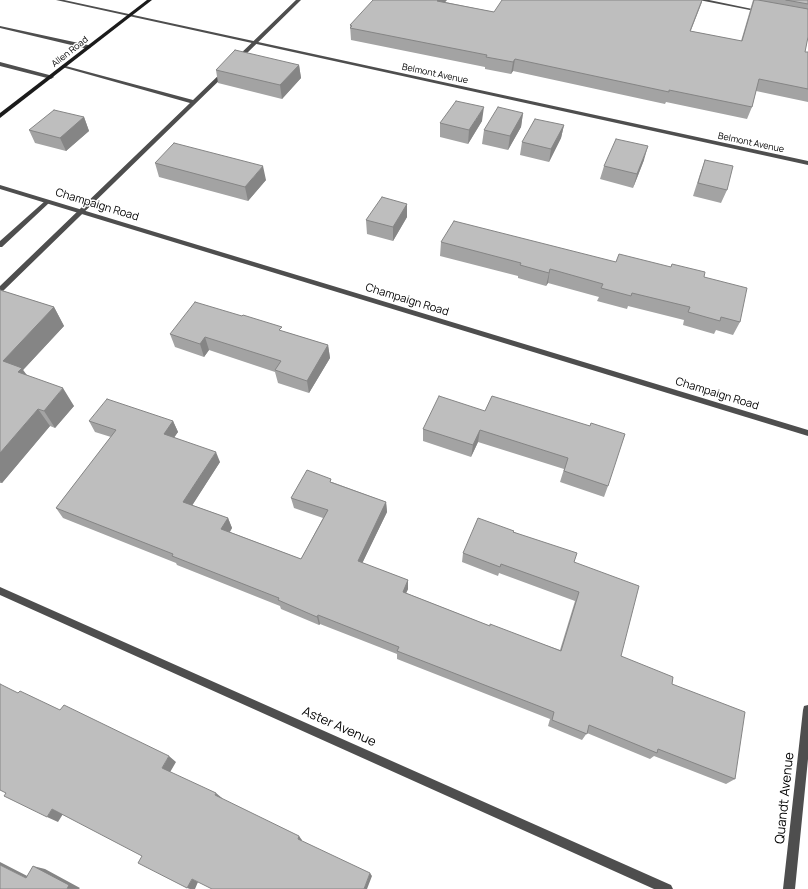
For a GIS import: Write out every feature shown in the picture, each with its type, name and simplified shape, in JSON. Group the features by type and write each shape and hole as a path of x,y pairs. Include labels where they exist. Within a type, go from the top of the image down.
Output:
{"main road":[{"name":"Allen Road","path":"0,116 150,0"}],"street":[{"name":"Belmont Avenue","path":"58,0 808,163"},
{"path":"0,290 299,0"},
{"path":"701,0 762,11"},
{"path":"0,27 88,48"},
{"path":"0,64 51,77"},
{"path":"64,66 194,102"},
{"name":"Champaign Road","path":"0,187 808,433"},
{"path":"0,245 48,202"},
{"name":"Aster Avenue","path":"0,591 667,889"},
{"name":"Quandt Avenue","path":"789,889 808,710"}],"building":[{"path":"373,0 438,0 437,1 494,12 502,0 702,0 690,31 742,41 754,0 808,9 808,37 805,52 808,52 808,89 759,79 752,107 669,90 669,92 515,59 513,62 486,57 487,55 350,28 352,26 350,25"},
{"path":"786,0 808,0 808,4"},
{"path":"235,50 299,65 280,85 216,70"},
{"path":"456,101 484,107 469,130 440,123"},
{"path":"498,107 523,113 510,136 484,130"},
{"path":"54,110 84,117 60,138 29,130"},
{"path":"535,119 564,125 551,149 522,142"},
{"path":"616,139 648,146 637,174 604,166"},
{"path":"174,143 263,166 245,187 155,163"},
{"path":"705,160 733,166 727,190 698,183"},
{"path":"382,197 407,204 393,227 366,220"},
{"path":"454,221 616,262 619,254 671,267 672,264 705,272 704,277 747,288 740,322 721,317 720,321 688,312 690,307 632,293 631,296 601,288 603,284 550,269 549,273 520,265 521,263 441,242"},
{"path":"0,290 54,307 3,361 22,368 18,372 63,388 44,411 38,409 0,453"},
{"path":"195,302 282,327 279,330 328,345 307,381 275,370 281,361 205,337 200,344 170,334"},
{"path":"439,396 485,411 492,396 590,426 591,423 625,434 608,486 564,471 568,458 480,430 473,445 423,429"},
{"path":"107,399 173,421 164,434 216,452 183,502 228,518 221,529 301,559 328,510 291,498 307,470 331,479 330,482 386,502 358,561 408,580 403,592 490,626 490,624 561,651 579,592 501,564 500,567 463,553 478,518 514,531 513,532 577,553 574,562 639,586 621,656 673,677 672,684 745,712 735,779 658,749 657,753 589,725 587,734 552,720 554,712 397,651 399,647 318,615 317,617 278,600 279,598 56,508 116,430 89,421"},
{"path":"0,684 18,693 20,691 60,710 64,705 169,756 162,768 216,793 215,795 299,836 298,839 370,873 364,889 212,889 192,879 187,888 138,863 142,856 52,809 47,817 4,796 6,793 0,790"},
{"path":"0,865 26,878 33,866 69,885 67,889 0,889"}]}
